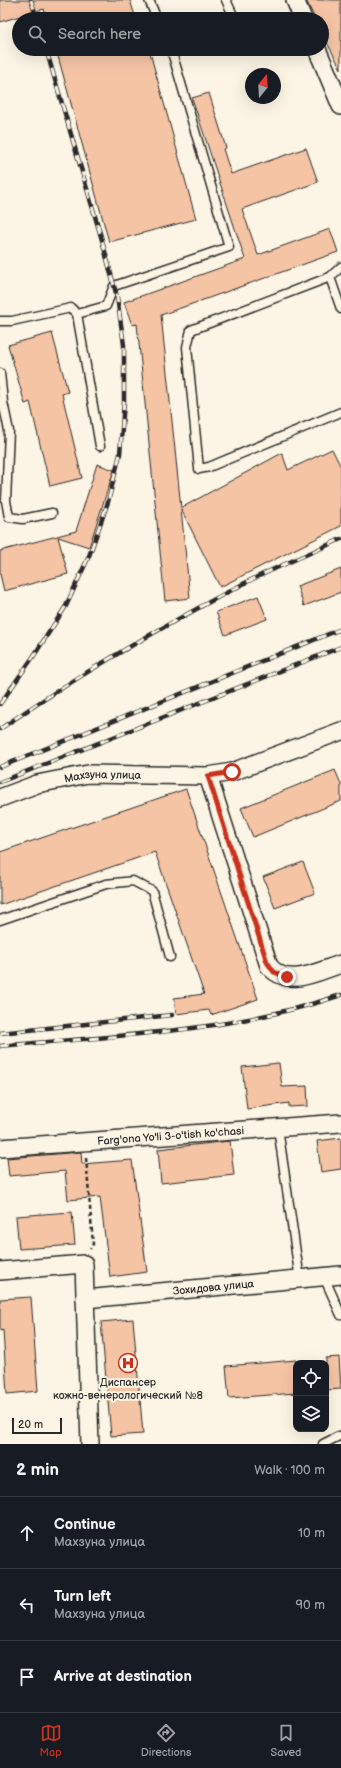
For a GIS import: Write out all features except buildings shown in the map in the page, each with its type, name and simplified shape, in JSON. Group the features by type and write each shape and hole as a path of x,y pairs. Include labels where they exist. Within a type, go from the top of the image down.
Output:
{"street":[{"path":"295,0 301,12"},
{"path":"319,56 341,106"},
{"name":"Махзуна улица","path":"0,798 37,784 88,774 208,776 232,772 341,731"},
{"path":"208,776 269,966 278,974 296,978 341,964"},
{"name":"Farg'ona Yo'li 3-o'tish ko'chasi","path":"0,1148 341,1123"},
{"path":"0,1272 84,1264 90,1444"},
{"name":"Зохидова улица","path":"85,1299 341,1275"}],"lane":[{"path":"149,0 154,12"},
{"path":"226,0 232,12"},
{"path":"77,314 106,306 114,286 229,247 174,56"},
{"path":"341,267 330,277 191,330 187,347 199,469 209,467 341,412"},
{"path":"330,277 341,309"},
{"path":"0,321 12,321 71,308 77,314 100,446"},
{"path":"0,373 3,402 9,431 6,501 9,517 24,519 52,513"},
{"path":"0,920 106,884 133,881 152,891 170,957"},
{"path":"278,1128 300,1280"},
{"path":"324,1277 341,1315"},
{"path":"323,1444 341,1436"}],"path":[{"path":"84,1142 93,1244 84,1264"}],"railway":[{"path":"31,0 35,12"},
{"path":"0,704 66,606 89,556 108,502 120,454 124,402 124,345 117,297 102,240 48,56"},
{"path":"0,729 120,652 182,617 257,577 341,539"},
{"path":"0,767 341,629"},
{"path":"0,782 341,647"},
{"path":"0,1046 172,1031 215,1025 258,1017 341,995"},
{"path":"0,1033 172,1015"}],"place":[{"name":"Диспансер кожно-венерологический №8","path":"128,1363"}],"route":[{"path":"232,772 208,776 267,962 274,972 287,977"}]}
